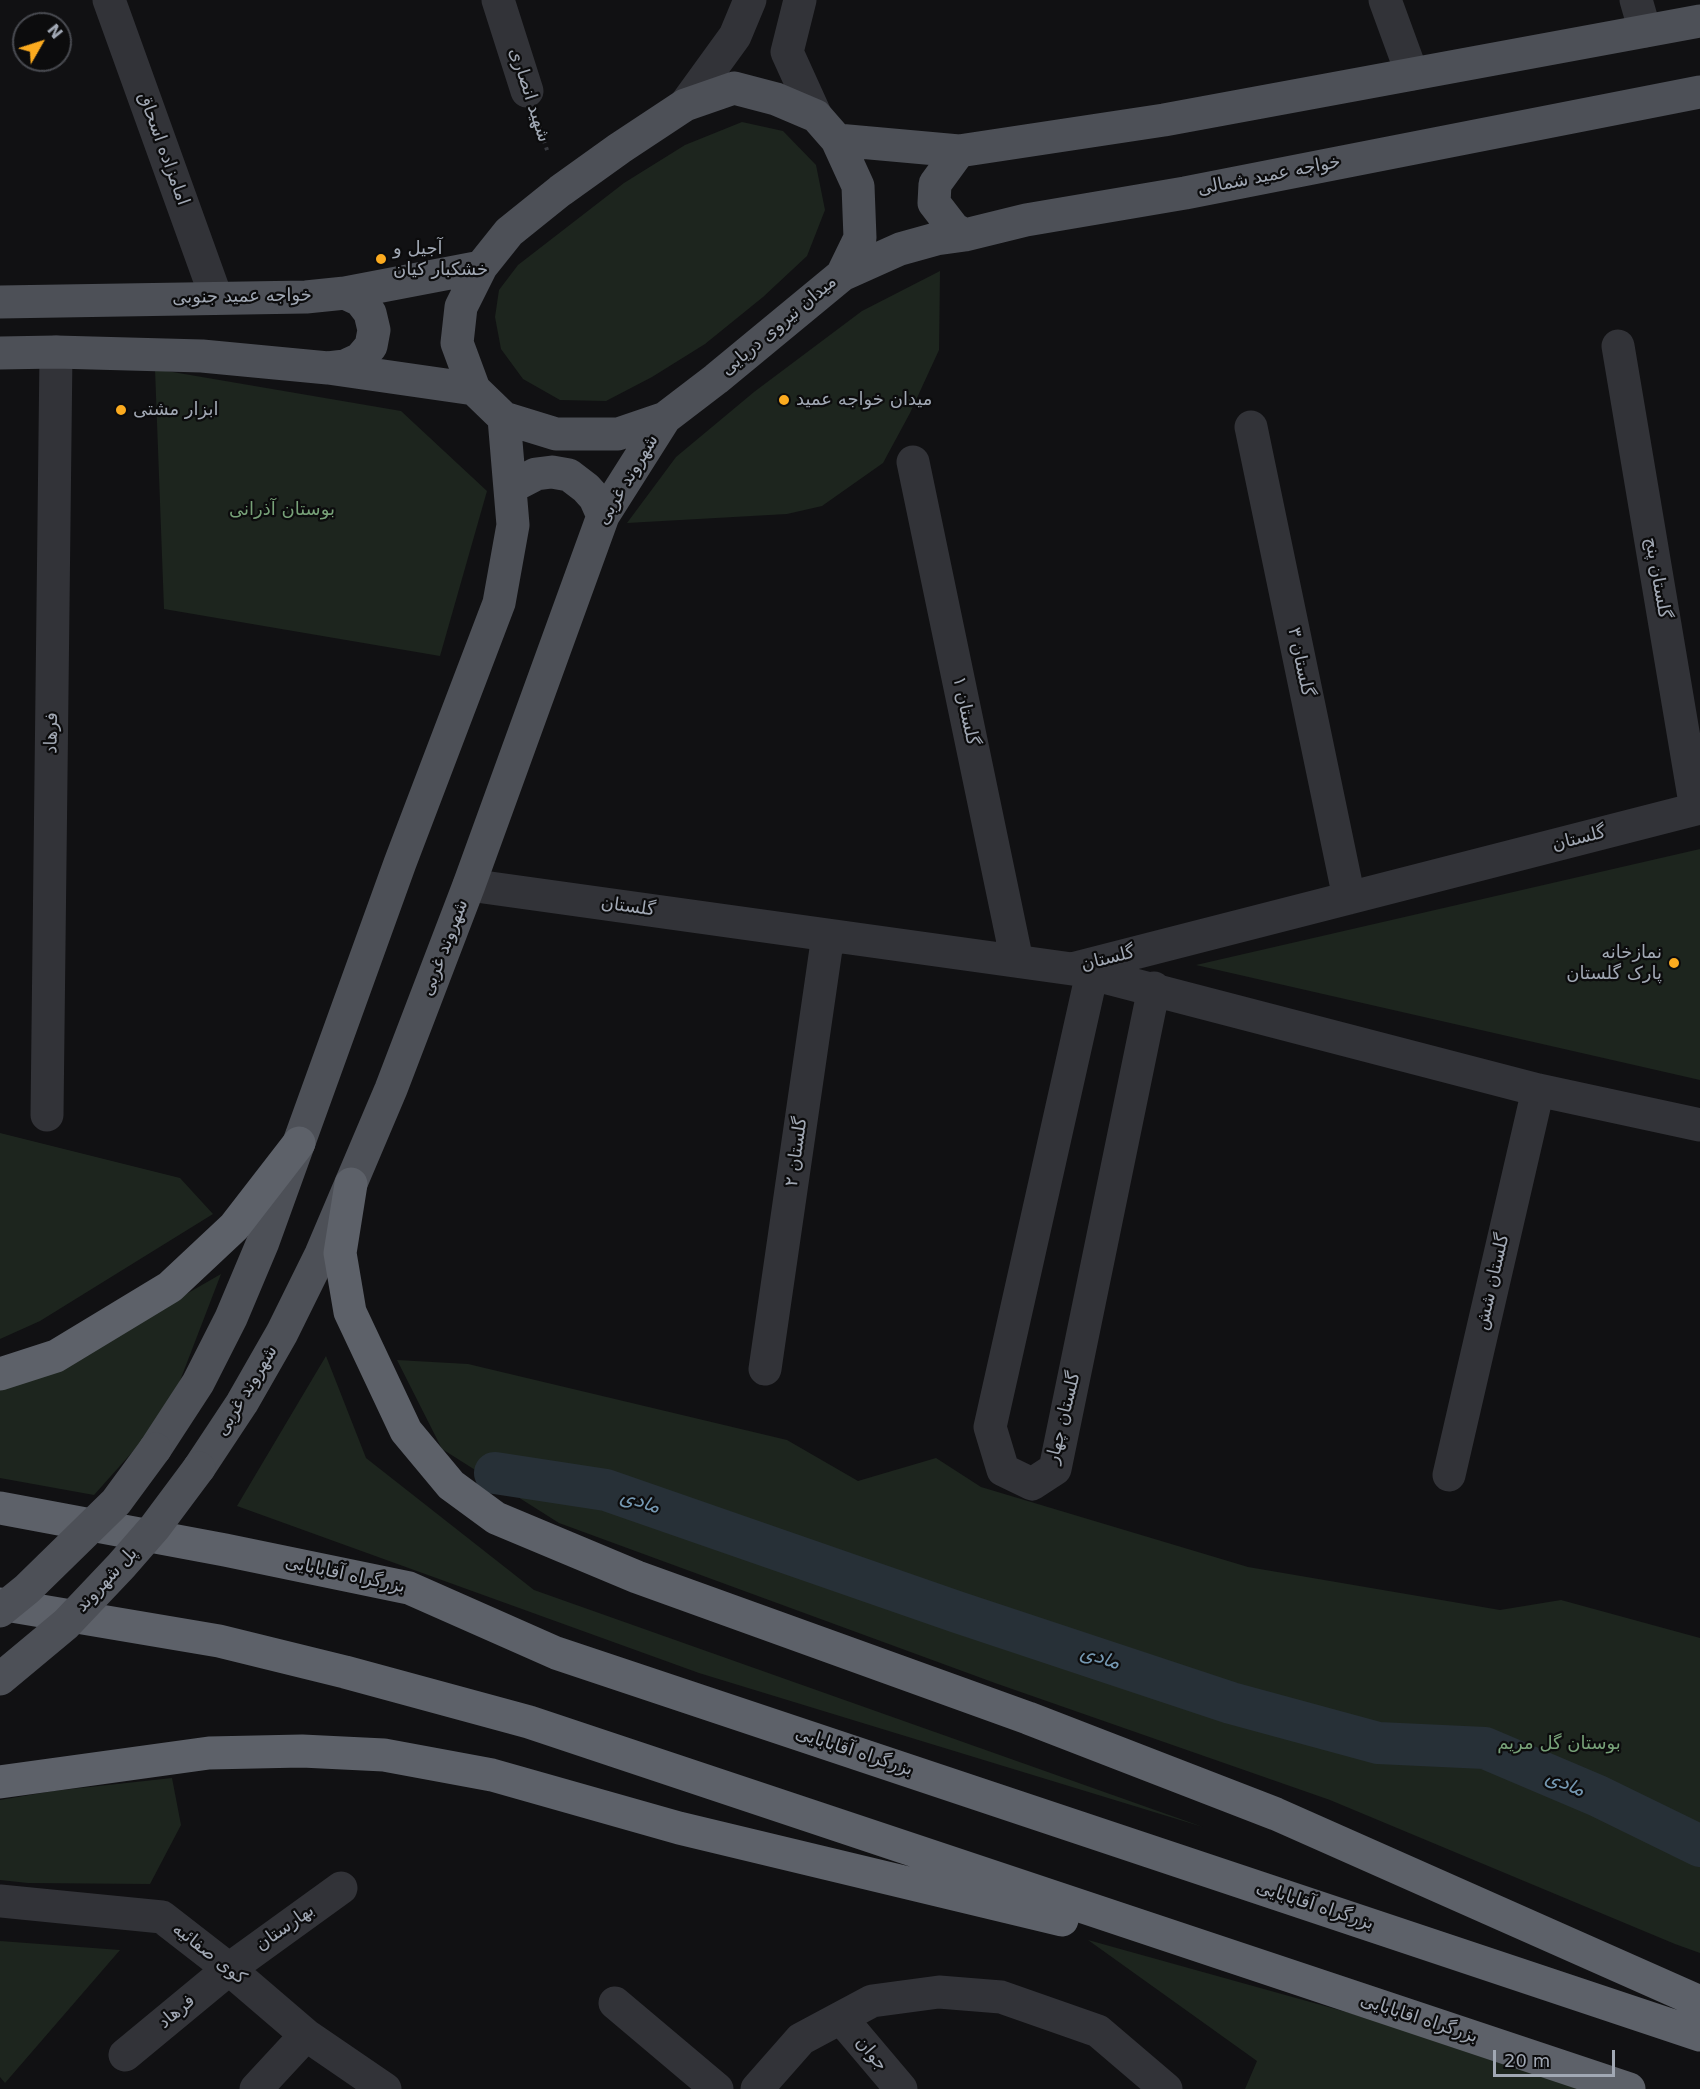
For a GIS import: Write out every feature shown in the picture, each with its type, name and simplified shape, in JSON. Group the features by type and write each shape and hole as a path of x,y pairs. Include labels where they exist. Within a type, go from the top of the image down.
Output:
{"highway":[{"path":"0,1374 56,1356 170,1287 234,1227 299,1143"},
{"path":"351,1184 340,1253 350,1312 406,1431 451,1485 496,1518 637,1577 1028,1718 1276,1814 1700,2002"},
{"name":"بزرگراه آقابابایی","path":"0,1508 225,1550 409,1588 556,1653 1700,2035"},
{"path":"0,1604 219,1641 345,1672 529,1722 1277,1971"},
{"path":"0,1782 95,1767 209,1753 302,1751 384,1755 492,1775 679,1828 1277,1971"},
{"name":"بزرگراه اقابابایی","path":"1277,1971 1629,2089"}],"main road":[{"path":"837,140 959,151 1164,120 1700,21"},
{"name":"میدان نیروی دریایی","path":"734,88 776,99 816,116 837,140 858,186 860,238 842,275 716,379 665,418 618,434 556,434 504,418 474,389 457,343 461,307 481,267 509,232 560,191 685,105 734,88"},
{"name":"خواجه عمید شمالی","path":"842,275 900,249 936,239 965,235 1026,220 1185,193 1700,92"},
{"path":"959,151 934,184 934,203 954,229 965,235"},
{"name":"خواجه عمید جنوبی","path":"0,302 306,297 345,293 481,267"},
{"path":"328,368 345,366 360,359 370,346 374,330 370,314 360,300 345,293"},
{"path":"0,353 56,352 202,356 328,368 474,389"},
{"path":"0,1611 34,1582 116,1502 155,1449 198,1383 231,1318 263,1242 400,863 499,603 513,525 504,418"},
{"name":"شهروند غربی","path":"199,1468 242,1403 282,1333 321,1254 391,1089 469,885 603,516 665,418"},
{"path":"511,487 536,474 552,472 569,475 595,498 603,516"},
{"name":"پل شهروند","path":"0,1679 66,1624 121,1566 155,1527 199,1468"}],"street":[{"name":"امامزاده اسحاق","path":"110,0 216,297"},
{"name":"شهید انصاری","path":"498,0 527,91"},
{"path":"685,105 735,36 750,0"},
{"path":"800,0 786,52 816,116"},
{"path":"1385,0 1412,74"},
{"path":"1636,0 1645,32"},
{"name":"گلستان پنج","path":"1618,346 1698,809"},
{"name":"فرهاد","path":"47,1115 56,352"},
{"name":"گلستان ۳","path":"1251,427 1349,898"},
{"name":"گلستان ۱","path":"913,462 1017,961"},
{"name":"گلستان","path":"469,885 1082,971 1349,898 1698,809"},
{"name":"گلستان ۲","path":"765,1369 828,935"},
{"path":"1082,971 1538,1089 1700,1125"},
{"name":"گلستان چهار","path":"1082,971 990,1427 1003,1470 1032,1484 1055,1469 1154,988"},
{"name":"گلستان شش","path":"1449,1475 1538,1089"},
{"name":"بهارستان","path":"228,1968 341,1888"},
{"name":"کوی صفائیه","path":"0,1901 162,1917 228,1968 306,2035 386,2089"},
{"name":"فرهاد","path":"125,2055 228,1968"},
{"path":"757,2089 801,2039 872,2001 939,1992 1001,1997 1098,2031 1166,2089"},
{"path":"615,2003 717,2089"},
{"name":"جوان","path":"841,2018 901,2089"},
{"path":"256,2089 306,2035"}],"path":[{"name":"شهید انصاری","path":"527,91 560,191"}],"green space":[{"path":"742,122 783,131 816,165 825,210 807,256 763,297 705,344 652,377 606,401 560,400 523,379 501,349 495,317 499,290 518,265 624,183 685,145"},
{"path":"940,271 939,350 910,413 883,463 822,506 787,514 627,523 676,457 754,392 862,311"},
{"name":"بوستان آذرانی","path":"155,369 401,411 487,491 440,656 164,609"},
{"path":"1700,849 1700,1080 1196,965"},
{"path":"0,1133 180,1178 213,1214 40,1321 0,1339"},
{"path":"221,1274 168,1412 94,1495 0,1478 0,1383 58,1368"},
{"path":"326,1356 366,1458 534,1590 1203,1827 699,1673 237,1506"},
{"name":"بوستان گل مریم","path":"397,1360 468,1364 787,1440 858,1481 936,1458 981,1487 1248,1567 1500,1610 1561,1600 1700,1638 1700,1953 1330,1800 995,1683 559,1523 442,1449"},
{"path":"172,1778 181,1825 150,1884 28,1883 0,1880 0,1800 53,1791"},
{"path":"1088,1940 1375,2020 1583,2089 1245,2089 1257,2061"},
{"path":"0,1941 120,1950 5,2083 0,2077"}],"waterway":[{"name":"مادی","path":"495,1473 606,1490 957,1612 1231,1703 1378,1743 1485,1748 1598,1796 1700,1846"}],"place":[{"name":"آجیل و خشکبار کیان","path":"381,259"},
{"name":"میدان خواجه عمید","path":"784,400"},
{"name":"ابزار مشتی","path":"121,410"},
{"name":"نمازخانه پارک گلستان","path":"1674,963"}]}
